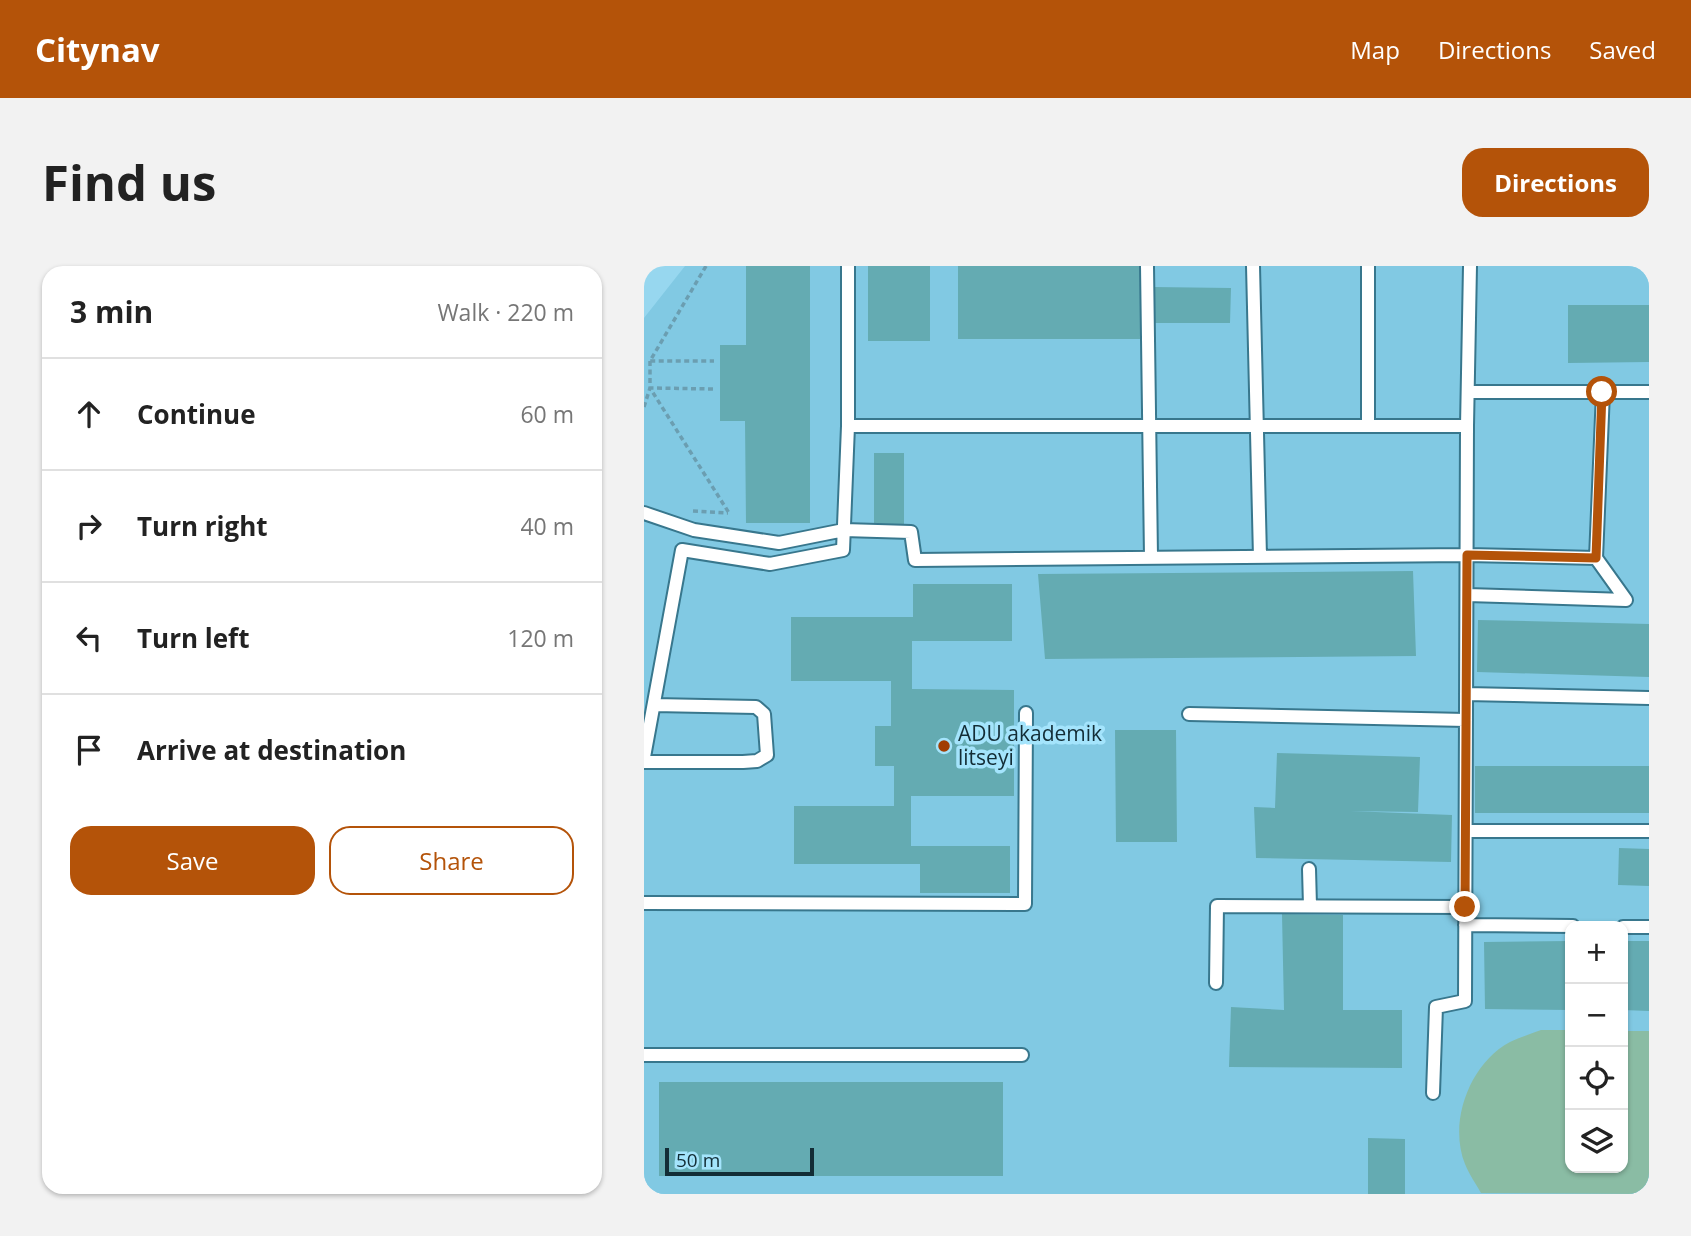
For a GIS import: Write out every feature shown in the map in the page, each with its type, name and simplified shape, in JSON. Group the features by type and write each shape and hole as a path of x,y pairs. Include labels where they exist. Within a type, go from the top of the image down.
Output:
{"lane":[{"path":"644,757 682,550 770,564 843,550 848,426 848,266"},
{"path":"1147,266 1151,557"},
{"path":"1253,266 1260,557"},
{"path":"1368,266 1368,426"},
{"path":"1433,1093 1436,1007 1465,1001 1470,266"},
{"path":"1468,392 1649,392"},
{"path":"1467,595 1626,600 1596,558 1602,392"},
{"path":"848,426 1467,426"},
{"path":"644,513 694,530 779,543 844,530 911,532 915,560 1467,555 1596,558"},
{"path":"1466,694 1649,698"},
{"path":"644,762 743,762 757,761 767,755 764,714 756,707 654,705"},
{"path":"644,903 1025,904 1026,713"},
{"path":"1189,714 1466,720"},
{"path":"1466,831 1649,831"},
{"path":"1309,869 1310,906"},
{"path":"1216,982 1217,906 1465,907"},
{"path":"1465,926 1565,926"},
{"path":"1628,927 1649,927"},
{"path":"644,1055 1022,1055"}],"path":[{"path":"644,407 650,388 650,361 706,266"},
{"path":"650,361 714,361"},
{"path":"650,388 715,389"},
{"path":"650,388 729,513"}],"shaded area":[{"path":"685,266 1649,266 1649,1194 644,1194 644,318"}],"green space":[{"path":"1541,1030 1565,1030 1565,1173 1628,1173 1628,1031 1649,1031 1649,1194 1481,1193 1467,1168 1460,1148 1461,1112 1466,1095 1484,1064 1510,1042"}],"building":[{"path":"746,266 810,266 810,523 746,523 745,421 720,421 720,345 746,345"},
{"path":"868,266 930,266 930,341 868,341"},
{"path":"958,266 1141,266 1142,339 958,339"},
{"path":"1153,287 1231,288 1230,323 1153,323"},
{"path":"1568,305 1649,305 1649,362 1568,363"},
{"path":"874,453 904,453 904,526 874,526"},
{"path":"1413,571 1416,656 1045,659 1038,574"},
{"name":"ADU akademik litseyi","path":"913,584 1012,584 1012,641 912,641 912,689 1014,690 1014,796 911,796 911,846 1010,846 1010,893 920,893 920,864 794,864 794,806 894,806 894,766 875,766 875,726 891,726 891,681 791,681 791,617 913,617"},
{"path":"1478,620 1649,624 1649,677 1477,672"},
{"path":"1115,730 1176,730 1177,842 1116,842"},
{"path":"1277,753 1420,757 1418,812 1350,811 1452,815 1451,862 1256,858 1254,807 1275,808"},
{"path":"1475,766 1649,766 1649,813 1475,813"},
{"path":"1619,848 1649,849 1649,886 1618,885"},
{"path":"1282,914 1343,915 1343,1010 1402,1010 1402,1068 1229,1067 1231,1007 1284,1010"},
{"path":"1565,941 1565,1010 1485,1009 1484,942"},
{"path":"1628,941 1649,941 1649,1011 1628,1010"},
{"path":"659,1082 1003,1082 1003,1176 659,1176"},
{"path":"1368,1138 1405,1139 1405,1194 1368,1194"}],"place":[{"name":"ADU akademik litseyi","path":"944,746"}],"route":[{"path":"1465,907 1467,555 1596,558 1602,392"}]}
